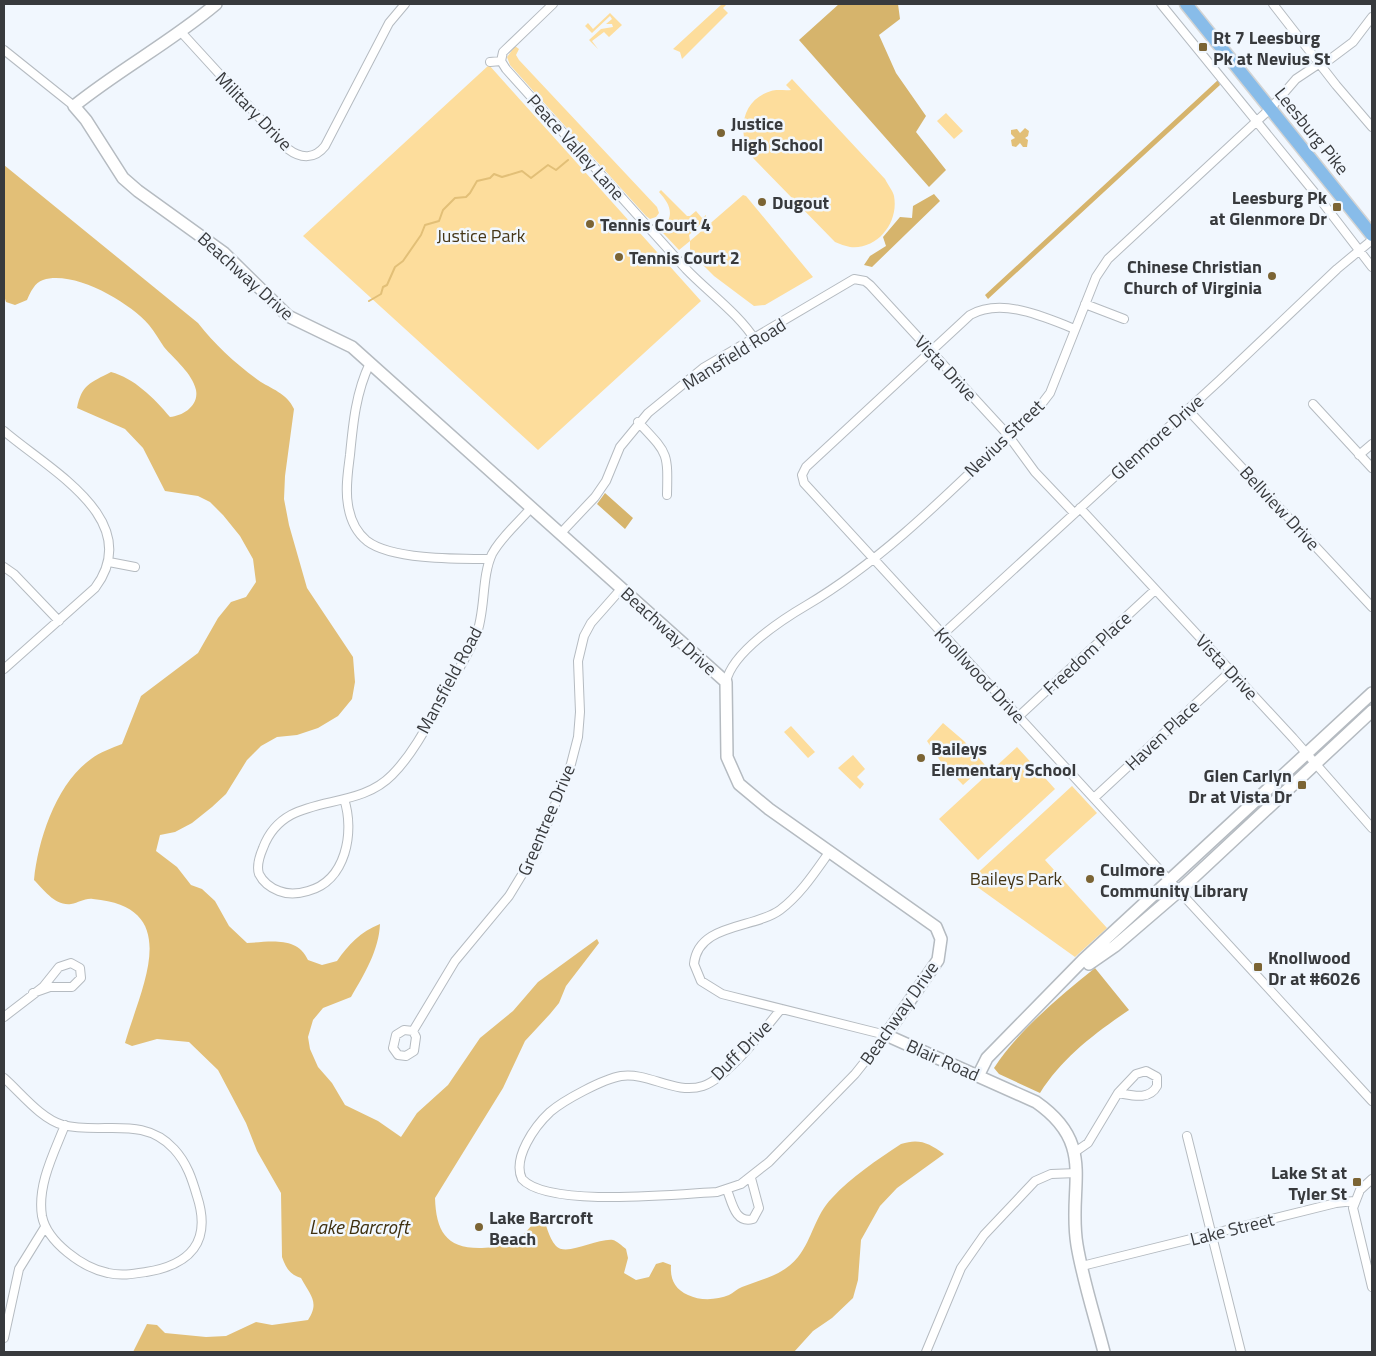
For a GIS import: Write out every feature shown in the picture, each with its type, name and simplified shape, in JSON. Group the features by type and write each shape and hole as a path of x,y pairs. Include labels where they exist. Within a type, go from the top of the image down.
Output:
{"main road":[{"name":"Leesburg Pike","path":"1186,4 1372,235"}],"street":[{"path":"74,106 103,83 181,32 216,4"},
{"name":"Military Drive","path":"181,32 288,149 300,156 312,156 326,146 389,23 405,4"},
{"path":"490,62 501,61 503,52 553,4"},
{"path":"1161,4 1372,266"},
{"path":"1273,4 1372,127"},
{"name":"Nevius Street","path":"726,682 732,667 762,635 782,620 832,590 873,559 1040,406 1050,392 1096,277 1108,259 1257,122 1296,79 1320,63 1329,60 1353,42 1372,17"},
{"name":"Beachway Drive","path":"4,50 74,106 86,120 123,178 224,253 288,316 309,328 344,342 370,363 726,682 726,745 730,767 734,776 748,793 931,923 941,939 938,960 886,1035 856,1074 751,1178 727,1190 613,1197 562,1193 535,1187 525,1182"},
{"name":"Peace Valley Lane","path":"501,61 506,69 655,235 700,284 745,325 755,340"},
{"name":"Glenmore Drive","path":"942,635 1372,240"},
{"name":"Vista Drive","path":"850,281 859,279 870,285 1008,435 1039,476 1077,511 1155,590 1231,671 1372,828"},
{"name":"Mansfield Road","path":"560,534 602,487 620,447 638,422 703,368 755,340 850,281"},
{"path":"1085,304 1124,319"},
{"path":"930,351 970,315 985,309 1030,312 1075,329"},
{"name":"Knollwood Drive","path":"930,351 806,467 802,479 806,486 1372,1101"},
{"path":"370,363 357,396 348,477 347,504 357,530 369,542 391,551 460,559 490,559"},
{"path":"1313,404 1372,468"},
{"name":"Bellview Drive","path":"1188,410 1372,607"},
{"path":"638,422 666,456 667,495"},
{"path":"4,431 94,507 100,516 109,539 109,562 95,588 4,669"},
{"path":"1359,455 1372,444"},
{"name":"Mansfield Road","path":"344,799 348,811 347,841 345,853 338,868 327,881 312,890 298,894 284,893 273,888 260,874 258,865 265,840 275,825 298,811 344,799 361,795 391,777 408,755 476,636 490,559 497,546 531,508"},
{"path":"109,562 135,567"},
{"path":"4,567 14,574 59,621"},
{"name":"Greentree Drive","path":"413,1031 455,961 509,896 537,850 572,764 578,738 580,712 578,661 584,636 591,623 621,588"},
{"name":"Freedom Place","path":"1018,717 1155,590"},
{"name":"Haven Place","path":"1094,798 1231,671"},
{"path":"978,1076 987,1058 1068,976 1372,693"},
{"path":"1068,976 1115,946 1178,891 1372,711"},
{"name":"Blair Road","path":"830,851 802,889 780,910 762,920 714,935 706,940 697,951 695,970 706,987 722,994 886,1035 1036,1102 1048,1110 1061,1125 1074,1152 1077,1173 1075,1232 1104,1352"},
{"path":"4,1017 33,993 43,987 59,967 71,963 80,968 81,978 72,987 50,987 33,993"},
{"name":"Duff Drive","path":"525,1182 518,1168 524,1150 539,1124 557,1106 620,1076 646,1078 686,1088 702,1086 712,1082 750,1045 781,1009"},
{"path":"1074,1152 1088,1143 1118,1093 1136,1074 1150,1071 1156,1077 1157,1086 1149,1094 1133,1095 1118,1093"},
{"path":"4,1078 51,1119 65,1125 141,1129 166,1141 182,1158 192,1179 201,1213 201,1236 192,1251 171,1266 118,1275 99,1271 88,1265 56,1241 46,1227 41,1210 43,1188 65,1125"},
{"path":"1187,1136 1241,1352"},
{"path":"926,1352 961,1268 984,1235 1035,1181 1051,1174 1077,1173"},
{"path":"727,1190 738,1216 745,1220 753,1219 759,1208 751,1178"},
{"path":"1372,1179 1360,1190 1354,1201 1354,1215 1372,1288"},
{"name":"Lake Street","path":"1082,1266 1336,1202 1354,1201"},
{"path":"4,1338 19,1269 46,1227"}],"green space":[{"path":"722,4 726,5 723,8 728,13 682,59 680,52 673,49"},
{"path":"610,13 622,25 609,37 604,32 592,41 598,49 589,40 601,29 613,27 612,24 606,24 612,19 610,16 592,33 585,26 588,23 593,29"},
{"path":"515,46 519,49 516,55 519,60 657,207 659,213 656,217 650,219 646,216 510,65 507,57"},
{"name":"Justice Park","path":"489,65 701,301 538,450 303,236"},
{"path":"792,79 885,179 893,192 895,206 890,224 878,239 869,244 860,247 850,247 835,242 754,159 748,150 743,130 747,110 753,102 773,90 791,90 786,85"},
{"path":"946,113 963,131 954,139 937,121"},
{"path":"661,190 687,216 696,211 702,218 706,215 706,219 689,235 690,241 679,250 663,233 663,228 669,219 670,210 659,192"},
{"path":"743,195 746,196 813,277 765,305 754,306 714,276 690,252 690,241"},
{"path":"943,723 964,741 985,765 963,785 941,762 927,741"},
{"path":"791,726 815,752 808,758 784,732"},
{"path":"1017,747 1055,789 978,860 939,819"},
{"path":"853,755 865,769 857,777 864,784 860,789 838,768"},
{"name":"Baileys Park","path":"1072,786 1097,813 1045,860 1107,928 1075,957 969,881"}],"shaded area":[{"path":"839,4 898,4 900,19 879,35 896,73 926,116 916,132 946,170 929,187 799,40"},
{"path":"1218,80 1220,85 988,299 985,295"},
{"path":"934,194 940,201 872,267 864,265 870,256 886,246 883,237 900,217 912,218 913,206"},
{"path":"605,493 633,518 625,529 597,504"},
{"path":"1095,968 1129,1010 1069,1057 1058,1068 1040,1093 999,1074 994,1068 1015,1040 1054,1002"}],"water":[{"path":"1025,128 1029,131 1028,136 1025,138 1028,140 1027,147 1023,147 1020,143 1016,147 1012,146 1011,140 1015,138 1011,134 1011,130 1017,129 1020,133"},
{"name":"Lake Barcroft","path":"4,165 198,323 218,346 242,367 258,380 283,395 291,404 294,409 285,476 284,499 289,525 307,588 353,657 355,682 352,699 338,716 318,728 297,735 277,737 261,746 247,760 226,794 192,823 175,832 160,835 156,851 177,867 191,885 202,889 215,901 229,926 247,943 282,942 290,944 303,952 308,960 322,965 337,961 356,939 380,924 374,953 351,997 323,1008 313,1020 308,1037 310,1049 318,1067 332,1083 345,1105 378,1121 401,1137 417,1113 448,1085 480,1038 513,1011 538,982 597,939 599,943 566,986 559,1003 525,1041 503,1088 435,1198 441,1229 445,1236 460,1245 486,1248 509,1243 525,1233 542,1213 551,1238 556,1246 561,1249 613,1240 626,1249 628,1258 624,1273 636,1280 649,1277 656,1264 663,1262 671,1265 671,1275 674,1283 683,1293 698,1298 719,1298 772,1276 792,1263 803,1250 826,1205 839,1190 901,1144 913,1141 924,1143 944,1154 897,1188 880,1206 861,1240 858,1280 853,1298 832,1318 813,1331 794,1352 133,1352 147,1324 157,1325 165,1333 206,1337 226,1336 256,1322 272,1325 308,1320 312,1314 313,1303 301,1278 289,1270 282,1257 281,1193 257,1151 246,1123 218,1070 189,1042 157,1039 132,1046 125,1043 140,998 150,953 148,933 139,917 121,905 93,899 71,904 55,900 34,880 36,864 51,814 68,783 91,759 102,752 122,744 141,696 198,653 218,618 231,602 246,597 256,582 253,559 240,536 210,502 198,496 165,491 143,448 125,429 77,408 84,389 111,372 136,384 170,417 180,415 193,405 196,390 191,378 164,347 149,325 115,298 85,284 70,280 56,278 40,281 35,285 27,300 15,305 6,302 4,295"}],"waterway":[{"path":"369,301 381,294 395,267 403,261 421,235 425,225 439,221 443,210 455,198 466,197 477,181 490,178 494,174 502,177 522,171 531,178 548,165 556,170 568,160"}],"place":[{"name":"Rt 7 Leesburg Pk at Nevius St","path":"1203,47"},
{"name":"Justice High School","path":"721,133"},
{"name":"Dugout","path":"762,202"},
{"name":"Leesburg Pk at Glenmore Dr","path":"1337,207"},
{"name":"Tennis Court 4","path":"590,224"},
{"name":"Tennis Court 2","path":"619,257"},
{"name":"Chinese Christian Church of Virginia","path":"1272,276"},
{"name":"Baileys Elementary School","path":"921,758"},
{"name":"Glen Carlyn Dr at Vista Dr","path":"1302,785"},
{"name":"Culmore Community Library","path":"1090,879"},
{"name":"Knollwood Dr at #6026","path":"1258,967"},
{"name":"Lake St at Tyler St","path":"1357,1182"},
{"name":"Lake Barcroft Beach","path":"479,1227"}]}
